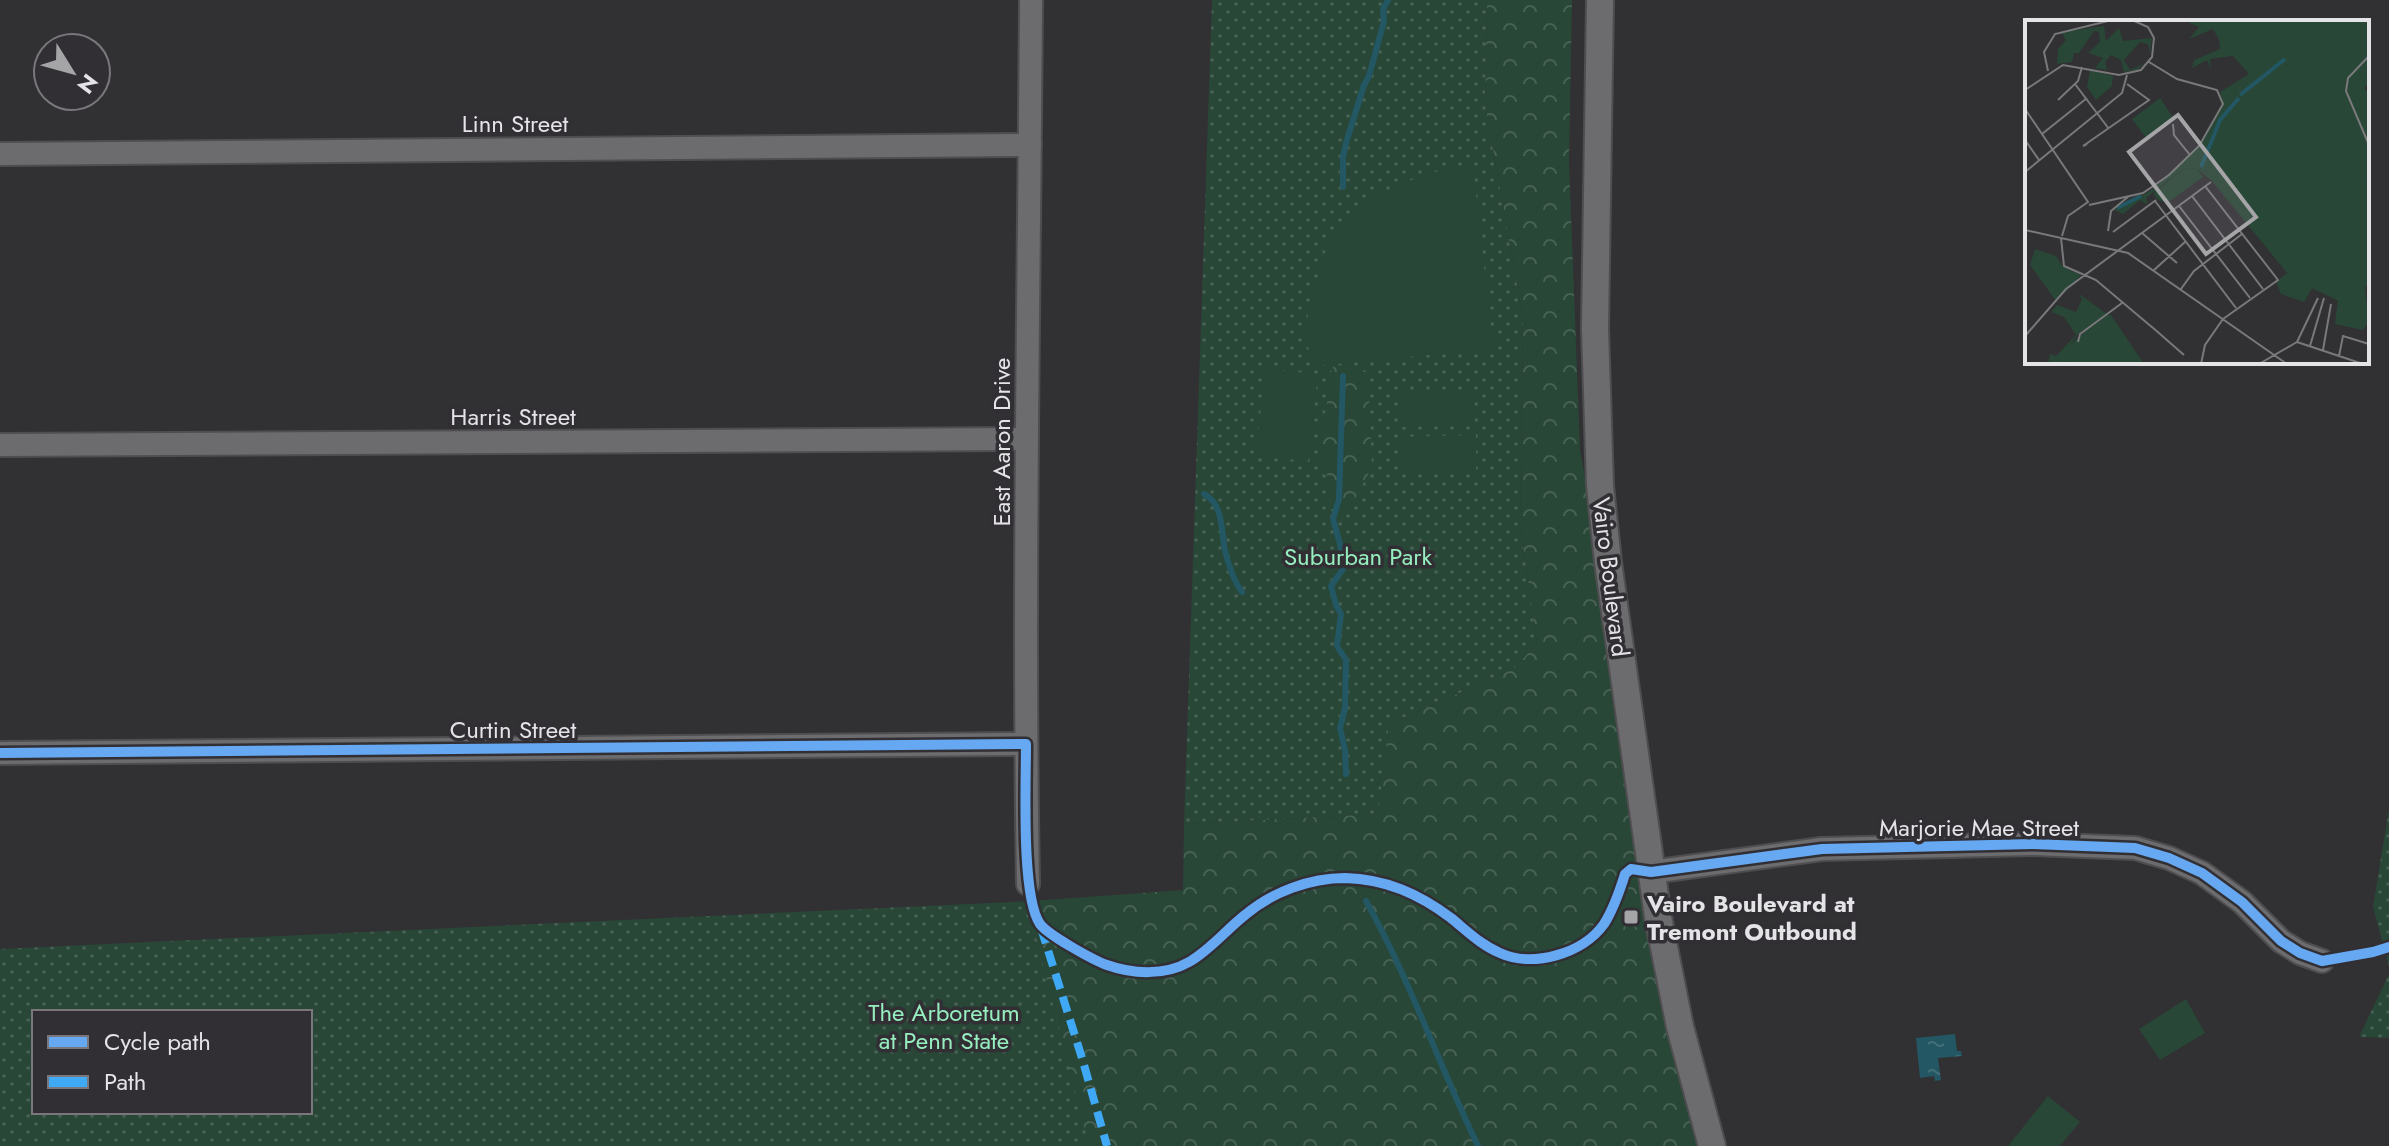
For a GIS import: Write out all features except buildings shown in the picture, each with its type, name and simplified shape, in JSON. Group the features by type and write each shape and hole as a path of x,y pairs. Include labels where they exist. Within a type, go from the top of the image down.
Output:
{"street":[{"name":"East Aaron Drive","path":"1028,884 1027,439 1031,0"},
{"name":"Vairo Boulevard","path":"1600,0 1595,329 1600,486 1651,872 1680,1027 1712,1146"},
{"name":"Linn Street","path":"0,154 1030,145"},
{"name":"Harris Street","path":"0,445 1027,439"},
{"name":"Curtin Street","path":"0,753 1026,744"},
{"name":"Marjorie Mae Street","path":"1651,872 1822,849 2033,844 2135,848 2169,858 2202,873 2242,902 2281,941 2300,953 2322,961"}],"green space":[{"name":"Suburban Park","path":"1212,0 1487,0 1485,104 1523,318 1520,523 1537,643 1514,669 1389,724 1380,814 1184,824"},
{"path":"1487,0 1572,0 1569,162 1580,450 1652,855 1715,1146 1089,1146 1034,929 1032,901 1183,890 1184,824 1378,814 1389,724 1514,669 1537,643 1520,523 1523,318 1485,104"},
{"path":"1473,166 1491,329 1496,343 1484,355 1469,351 1317,366 1306,343 1309,305 1324,262 1323,256 1340,230 1378,194 1387,193 1428,174"},
{"path":"1333,367 1362,369 1368,374 1372,467 1347,514 1331,513 1330,483 1318,450 1322,418 1327,409 1327,383"},
{"path":"1265,369 1318,374 1308,461 1256,456"},
{"path":"1474,390 1475,425 1399,427 1398,392"},
{"path":"1476,435 1476,470 1400,472 1399,437"},
{"path":"2389,809 2389,966 2373,907"},
{"name":"The Arboretum at Penn State","path":"1032,901 1107,1146 0,1146 0,949"},
{"path":"2389,974 2389,1038 2359,1037"},
{"path":"2186,999 2205,1033 2160,1060 2139,1029"},
{"path":"2048,1096 2080,1122 2060,1146 2008,1146"}],"water":[{"path":"1955,1034 1957,1051 1961,1051 1962,1056 1938,1058 1941,1080 1935,1081 1934,1076 1920,1078 1916,1038"}],"waterway":[{"path":"1343,187 1346,143 1369,76 1384,21 1383,9 1388,0"},
{"path":"1343,376 1339,499 1333,519 1343,569 1331,586 1341,614 1337,646 1346,660 1345,708 1340,728 1346,774"},
{"path":"1204,494 1218,511 1227,556 1242,592"},
{"path":"1366,901 1397,961 1478,1146"}],"marked path":[{"path":"1041,928 1107,1146"}],"cycle path":[{"path":"0,753 1026,744 1027,865 1034,910 1040,924 1092,958 1138,972 1180,967 1204,952 1245,915 1267,900 1292,888 1318,881 1360,879 1401,889 1439,909 1493,950 1527,959 1570,950 1595,934 1604,924 1625,874 1631,869 1651,872 1822,849 2033,844 2135,848 2169,858 2202,873 2242,902 2281,941 2300,953 2322,961 2389,947"}],"place":[{"name":"Vairo Boulevard at Tremont Outbound","path":"1631,917"}]}
